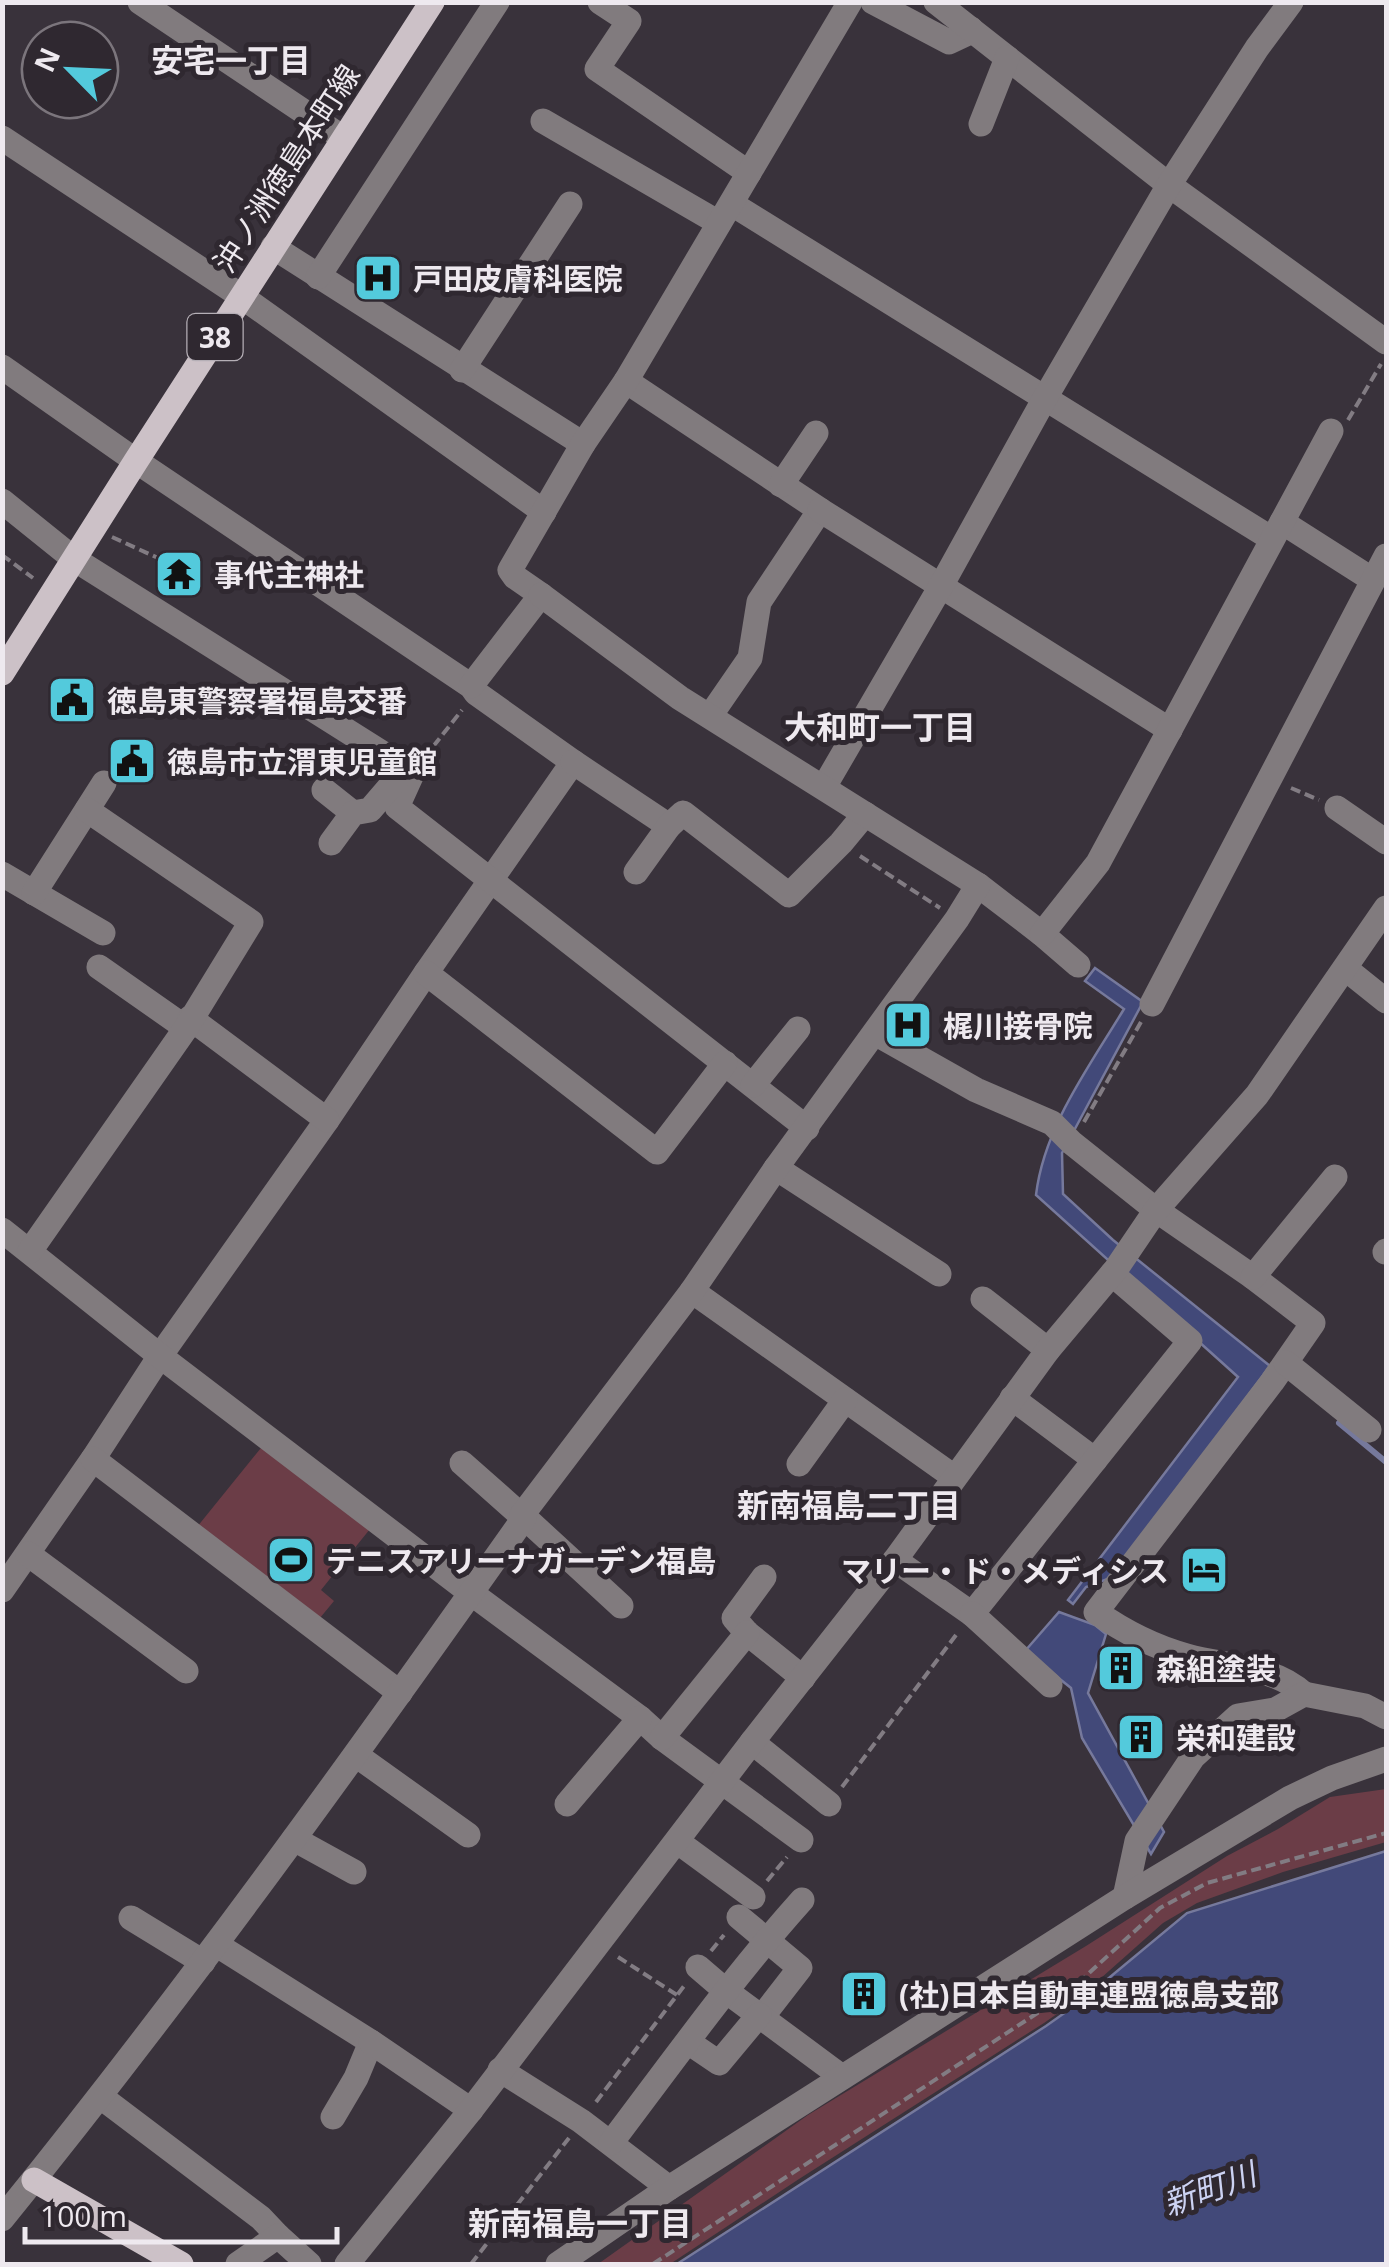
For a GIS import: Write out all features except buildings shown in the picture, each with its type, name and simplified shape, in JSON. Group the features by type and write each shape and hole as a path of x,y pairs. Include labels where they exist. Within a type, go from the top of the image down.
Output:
{"main road":[{"name":"沖ノ洲徳島本町線","path":"2,673 432,2"},
{"path":"34,2180 181,2264"}],"street":[{"path":"140,2 343,138"},
{"path":"318,277 497,2"},
{"path":"600,2 629,21 597,69 750,173"},
{"path":"850,2 510,570 680,698 978,885 1078,965"},
{"path":"874,2 950,42 970,30"},
{"path":"936,2 1168,185 1386,342"},
{"path":"824,787 1168,185 1291,2"},
{"path":"981,124 1007,58"},
{"path":"543,120 726,214 1277,531 1373,580"},
{"path":"2,138 242,296 544,512"},
{"path":"462,370 570,204"},
{"path":"273,247 583,444"},
{"path":"2,367 670,826"},
{"path":"626,382 820,510 1170,730"},
{"path":"1042,934 1098,863 1331,431"},
{"path":"781,485 816,433"},
{"path":"2,501 74,559 409,771"},
{"path":"710,716 750,658 759,602 820,510"},
{"path":"1152,1004 1386,556"},
{"path":"474,690 540,594"},
{"path":"2,1590 160,1356 574,762"},
{"path":"324,790 353,812 370,810 409,771"},
{"path":"409,771 397,806 807,1128"},
{"path":"34,893 104,783"},
{"path":"1336,808 1386,842"},
{"path":"30,1251 188,1023 251,922 87,810"},
{"path":"332,843 353,812"},
{"path":"636,872 683,813 790,895 866,814"},
{"path":"2,874 102,933"},
{"path":"2,2219 101,2097 294,1839 523,1516 692,1291 978,885"},
{"path":"347,2264 471,2110 895,1560 1012,1398 1119,1264 1156,1210 1257,1095 1386,908"},
{"path":"99,967 188,1023 327,1120"},
{"path":"1346,969 1386,1001"},
{"path":"426,973 657,1152 725,1063"},
{"path":"753,1085 798,1028"},
{"path":"875,1032 976,1090 1052,1123 1156,1210 1313,1323 1096,1612 1122,1631 1184,1656 1264,1672 1292,1682 1304,1694 1365,1706 1386,1718"},
{"path":"776,1168 939,1274"},
{"path":"1253,1277 1335,1177"},
{"path":"2,1230 160,1356 801,1840"},
{"path":"972,1614 1190,1340 1119,1264"},
{"path":"692,1291 954,1477"},
{"path":"982,1299 1048,1350"},
{"path":"1286,1363 1369,1430"},
{"path":"1012,1398 1095,1460"},
{"path":"800,1464 845,1400"},
{"path":"93,1460 400,1693"},
{"path":"462,1463 621,1606"},
{"path":"28,1554 186,1671"},
{"path":"895,1560 972,1614 1050,1685"},
{"path":"764,1577 734,1618 803,1678"},
{"path":"662,1738 747,1633"},
{"path":"1126,1898 1137,1841 1193,1757 1238,1716 1275,1710 1304,1694"},
{"path":"567,1804 640,1718"},
{"path":"752,1742 828,1804"},
{"path":"356,1754 468,1836"},
{"path":"558,2264 669,2188 1126,1898 1290,1798 1386,1759"},
{"path":"294,1839 354,1872"},
{"path":"678,1842 746,1907 767,1940 800,1968 718,2063 688,2042"},
{"path":"611,2143 726,1991 802,1900"},
{"path":"131,1918 210,1953 371,2042 471,2110"},
{"path":"698,1968 842,2077"},
{"path":"332,2118 356,2078 371,2042"},
{"path":"500,2070 582,2121 669,2188"},
{"path":"101,2097 262,2218 308,2264"},
{"path":"238,2264 278,2236"}],"path":[{"path":"1331,431 1341,433 1386,354"},
{"path":"94,528 158,558"},
{"path":"2,556 54,592"},
{"path":"409,771 474,690"},
{"path":"1270,778 1336,808"},
{"path":"841,843 957,919"},
{"path":"1063,1135 1152,1004"},
{"path":"828,1804 972,1614"},
{"path":"653,2264 1066,1996 1160,1908 1207,1883 1386,1833"},
{"path":"471,2264 801,1840"},
{"path":"598,1943 677,1995"}],"shaded area":[{"name":"テニスアリーナガーデン福島","path":"265,1443 370,1529 321,1590 334,1601 315,1624 197,1527"},
{"path":"1386,1789 1386,1842 1283,1872 1197,1903 1163,1923 1074,2002 1044,2023 670,2264 598,2264 808,2115 1227,1856 1330,1797"}],"water":[{"path":"1095,968 1143,1002 1062,1153 1063,1194 1113,1240 1270,1366 1113,1577 1086,1587 1073,1604 1068,1600 1238,1377 1036,1195 1058,1122 1124,1009 1085,981"},
{"path":"1059,1612 1095,1625 1106,1634 1088,1693 1164,1832 1151,1854 1082,1738 1071,1688 1025,1651"},
{"name":"新町川","path":"1386,1851 1386,2264 677,2264 1046,2026 1187,1913"}],"waterway":[{"path":"1339,1423 1386,1462"}],"place":[{"name":"戸田皮膚科医院","path":"378,278"},
{"name":"事代主神社","path":"179,574"},
{"name":"徳島東警察署福島交番","path":"72,700"},
{"name":"徳島市立渭東児童館","path":"132,761"},
{"name":"梶川接骨院","path":"908,1025"},
{"name":"テニスアリーナガーデン福島","path":"291,1560"},
{"name":"マリー・ド・メディシス","path":"1204,1570"},
{"name":"森組塗装","path":"1121,1668"},
{"name":"栄和建設","path":"1141,1737"},
{"name":"(社)日本自動車連盟徳島支部","path":"864,1994"}],"district":[{"name":"安宅一丁目","path":"231,59"},
{"name":"大和町一丁目","path":"880,726"},
{"name":"新南福島二丁目","path":"849,1504"},
{"name":"新南福島一丁目","path":"580,2222"}]}
